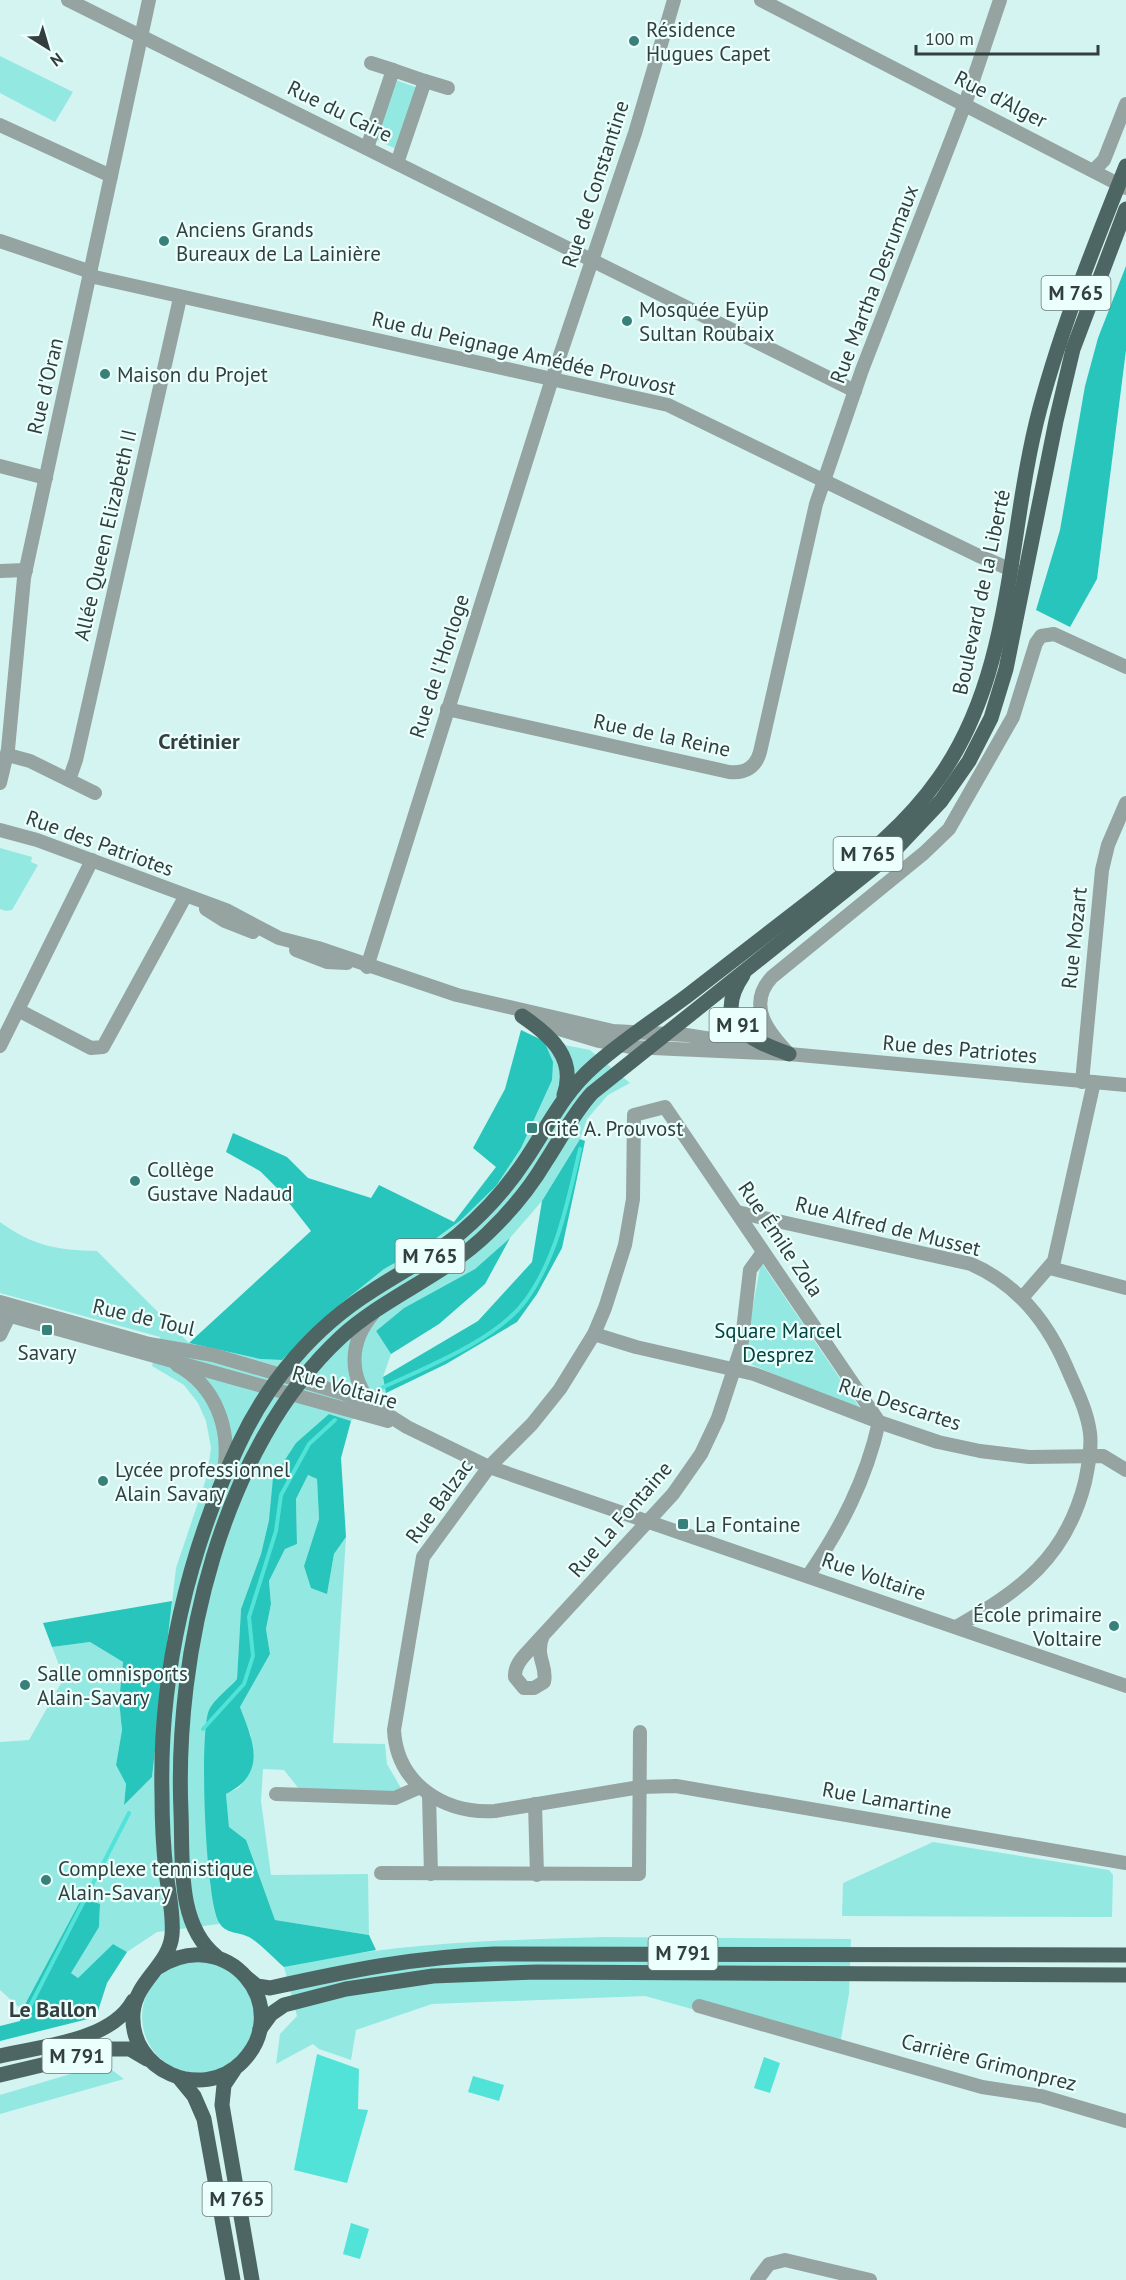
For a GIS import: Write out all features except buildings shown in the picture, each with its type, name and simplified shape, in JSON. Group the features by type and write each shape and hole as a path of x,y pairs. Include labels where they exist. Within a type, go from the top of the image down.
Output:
{"main road":[{"name":"M 765","path":"1122,186 1126,166"},
{"name":"Boulevard de la Liberté","path":"636,1033 842,875 894,831 924,798 953,757 978,705 991,661 1041,405 1072,304 1122,186"},
{"name":"Boulevard de la Liberté","path":"665,1033 747,970 905,841 956,782 981,740 1001,690 1073,349 1126,209"},
{"name":"M 91","path":"747,970 733,998 735,1018 752,1040 789,1054"},
{"name":"M 91","path":"522,1016 548,1035 564,1056 568,1076 563,1099"},
{"name":"M 765","path":"157,1968 170,1947 173,1928 164,1853 161,1786 169,1683 178,1626 192,1572 220,1487 239,1443 270,1388 305,1346 343,1311 371,1291 425,1259 475,1220 513,1178 563,1099 589,1070 636,1033"},
{"name":"M 765","path":"216,1956 199,1941 195,1933 186,1895 180,1799 187,1690 207,1584 224,1528 254,1456 296,1388 342,1336 378,1308 446,1267 492,1229 534,1180 584,1102 665,1033"},
{"path":"185,1954 216,1956 233,1964 247,1977 259,2001 260,2029 254,2047 236,2068 209,2080 180,2079 152,2063 140,2046 134,2025 138,1994 157,1968 185,1954"},
{"name":"M 791","path":"247,1977 257,1986 270,1988 372,1965 430,1957 494,1954 1126,1955"},
{"name":"M 791","path":"260,2029 271,2014 294,2001 380,1983 470,1973 1126,1975"},
{"name":"M 791","path":"0,2056 105,2029 126,2013 138,1994"},
{"name":"M 791","path":"0,2075 117,2048 136,2051 152,2063"},
{"name":"M 765","path":"236,2068 224,2085 222,2105 252,2280"},
{"name":"M 765","path":"180,2079 194,2096 204,2119 233,2280"}],"street":[{"name":"Rue du Caire","path":"68,0 855,391"},
{"name":"Rue d'Oran","path":"0,783 8,755 26,570 149,0"},
{"name":"Rue de Constantine","path":"552,379 635,133 674,0"},
{"name":"Rue d'Alger","path":"761,0 1122,186"},
{"name":"Rue Martha Desrumaux","path":"824,480 855,391 965,104 1000,0"},
{"path":"371,63 448,88"},
{"path":"367,148 393,70"},
{"path":"397,163 425,81"},
{"path":"1094,170 1104,160 1126,104"},
{"path":"0,125 111,176"},
{"name":"Rue du Peignage Amédée Prouvost","path":"0,241 90,274 180,298 673,406 1026,575"},
{"name":"Allée Queen Elizabeth II","path":"69,780 76,760 180,298"},
{"name":"Rue de l'Horloge","path":"367,967 552,379"},
{"path":"0,466 46,478"},
{"name":"Rue de la Reine","path":"447,709 729,772 742,772 749,768 759,756 814,511 824,480"},
{"path":"0,572 26,570"},
{"path":"789,1054 768,1030 760,1008 764,988 783,968 924,853 949,828 1013,717 1036,643 1047,633 1054,634 1126,667"},
{"path":"8,755 30,761 94,793"},
{"name":"Rue Mozart","path":"1050,1268 1088,1082 1102,870 1108,845 1126,803"},
{"name":"Rue des Patriotes","path":"0,830 92,861 234,914 279,938 493,1004 610,1030 665,1033 732,1041 789,1054"},
{"path":"0,1046 92,861"},
{"path":"18,1010 91,1048 103,1047 185,897"},
{"path":"747,970 783,968"},
{"name":"Rue des Patriotes","path":"493,1004 522,1016 619,1046 789,1054 1126,1085"},
{"path":"636,1033 645,1040 646,1048"},
{"name":"Rue Émile Zola","path":"634,1115 665,1107 879,1422"},
{"name":"Rue Balzac","path":"634,1115 635,1177 630,1219 620,1266 594,1334 570,1374 546,1407 489,1467 426,1551 420,1566 394,1730 401,1762 424,1791 448,1805 475,1811 640,1787"},
{"name":"Rue Alfred de Musset","path":"737,1212 971,1264 994,1277 1022,1298 1045,1326 1061,1354 1088,1423 1089,1456 1076,1513 1064,1536 1045,1562 1013,1593 956,1627"},
{"name":"Rue La Fontaine","path":"543,1635 649,1522 680,1486 701,1454 718,1418 735,1368 744,1329 750,1270 763,1252"},
{"path":"1022,1298 1050,1268 1126,1288"},
{"path":"374,1406 358,1384 353,1367 359,1335 378,1308"},
{"path":"0,1335 6,1309"},
{"name":"Rue de Toul","path":"6,1309 149,1344 189,1348 279,1375"},
{"name":"Rue de Toul","path":"6,1309 270,1388"},
{"name":"Rue Descartes","path":"594,1334 636,1347 735,1368 938,1442 980,1451 1029,1457 1110,1458 1126,1470"},
{"name":"Rue de Toul","path":"156,1355 187,1370 205,1388 213,1400 220,1415 226,1444 220,1487"},
{"name":"Rue Voltaire","path":"279,1375 296,1388 407,1427"},
{"name":"Rue Voltaire","path":"270,1388 296,1388 342,1393 374,1406 407,1427 489,1467 1126,1686"},
{"path":"808,1576 836,1534 857,1492 867,1469 879,1422"},
{"path":"381,1873 639,1874 640,1732"},
{"name":"Rue Lamartine","path":"640,1787 676,1786 713,1791 1126,1863"},
{"path":"276,1794 395,1798 424,1791 431,1874"},
{"path":"535,1804 537,1875"},
{"name":"Carrière Grimonprez","path":"699,2006 982,2086 1041,2096 1126,2121"},
{"path":"756,2280 769,2264 785,2260 870,2280"}],"green space":[{"path":"0,56 73,92 55,122 0,93"},
{"path":"393,79 418,88 398,150 373,138"},
{"path":"0,848 32,857 31,862 38,865 12,910 6,911 0,909"},
{"path":"544,1041 590,1050 630,1083 608,1095 587,1119 580,1139 542,1201 510,1238 475,1269 404,1308 376,1331 391,1354 383,1377 386,1393 351,1421 329,1414 269,1520 261,1554 241,1609 237,1679 209,1710 205,1752 210,1886 219,1924 157,1932 127,1952 113,1944 78,1978 70,1972 99,1927 100,1905 82,1899 22,2010 0,1990 0,1742 29,1740 64,1678 52,1647 90,1642 123,1662 119,1701 122,1730 116,1765 126,1784 124,1804 152,1777 176,1568 207,1476 211,1448 206,1421 198,1403 184,1385 152,1366 160,1337 0,1293 0,1222 23,1237 46,1245 97,1251 189,1343 260,1359 282,1360 343,1302 384,1269 427,1245 461,1220 496,1186"},
{"name":"Square Marcel Desprez","path":"761,1262 862,1411 743,1361"},
{"path":"308,1475 317,1479 319,1519 304,1566 327,1593 334,1554 346,1537 333,1743 385,1744 387,1764 401,1788 390,1793 299,1789 284,1770 263,1769 261,1801 271,1875 368,1874 369,1935 275,1920 258,1875 229,1828 226,1794 240,1787 251,1736 240,1707 270,1654 266,1629 271,1604 269,1581 285,1549 297,1544 296,1499"},
{"path":"933,1842 1109,1870 1113,1875 1112,1917 842,1916 843,1883"},
{"path":"603,1937 851,1939 849,1994 839,2050 645,1996 432,2004 356,2030 351,2060 319,2049 313,2044 276,2064 280,2034 297,2016 284,1967 363,1953 443,1944"},
{"path":"198,1961 219,1966 237,1978 249,1996 254,2017 249,2038 237,2056 219,2068 198,2073 177,2068 159,2056 147,2038 142,2017 147,1996 159,1978 177,1966"},
{"path":"104,2064 124,2079 0,2114 0,2095"}],"shaded area":[{"path":"1126,266 1126,350 1097,579 1070,627 1036,610 1060,530 1085,386 1098,338"},
{"path":"521,1030 544,1041 553,1062 552,1080 521,1148 496,1186 461,1220 427,1245 384,1269 343,1302 282,1360 260,1359 189,1343 311,1231 279,1190 260,1171 226,1152 233,1133 287,1157 308,1178 371,1198 379,1185 454,1222 496,1167 473,1148 505,1089"},
{"path":"580,1139 585,1141 562,1248 537,1294 517,1322 446,1364 386,1393 383,1377 478,1321 532,1262 542,1201"},
{"path":"510,1238 485,1284 439,1324 391,1354 376,1331 404,1308 475,1269"},
{"path":"329,1414 351,1421 341,1458 346,1537 334,1554 327,1594 311,1588 304,1566 319,1519 317,1479 308,1475 296,1499 297,1544 285,1549 269,1581 271,1604 266,1629 270,1654 240,1707 252,1744 254,1755 252,1766 248,1776 239,1786 226,1794 229,1827 246,1840 275,1920 369,1935 376,1950 284,1967 249,1937 223,1927 215,1910 207,1854 205,1818 206,1725 211,1706 237,1679 241,1609 261,1554 269,1520 273,1478 296,1443"},
{"path":"172,1601 152,1777 124,1805 126,1784 116,1765 122,1730 119,1701 123,1662 90,1642 52,1647 43,1623"},
{"path":"82,1898 100,1904 99,1927 71,1973 78,1978 113,1944 127,1952 107,1983 96,2017 0,2041 0,2026 20,2021 22,2010"},
{"path":"317,2054 359,2069 358,2109 368,2110 347,2183 294,2170"},
{"path":"764,2057 780,2063 770,2093 754,2088"},
{"path":"473,2076 504,2085 499,2101 468,2092"},
{"path":"351,2223 369,2229 360,2259 343,2254"}],"waterway":[{"path":"377,1390 478,1341 513,1315 526,1300 546,1266 554,1247 580,1149"},
{"path":"203,1729 244,1684 253,1656 249,1617 276,1531 281,1495 309,1444 335,1420"},
{"path":"25,2016 129,1813"}],"place":[{"name":"Résidence Hugues Capet","path":"634,41"},
{"name":"Anciens Grands Bureaux de La Lainière","path":"164,241"},
{"name":"Mosquée Eyüp Sultan Roubaix","path":"627,321"},
{"name":"Maison du Projet","path":"105,374"},
{"name":"Cité A. Prouvost","path":"532,1128"},
{"name":"Collège Gustave Nadaud","path":"135,1181"},
{"name":"Savary","path":"47,1330"},
{"name":"Lycée professionnel Alain Savary","path":"103,1481"},
{"name":"La Fontaine","path":"683,1524"},
{"name":"École primaire Voltaire","path":"1114,1626"},
{"name":"Salle omnisports Alain-Savary","path":"25,1685"},
{"name":"Complexe tennistique Alain-Savary","path":"46,1880"}],"district":[{"name":"Crétinier","path":"199,741"},
{"name":"Le Ballon","path":"53,2009"}]}
